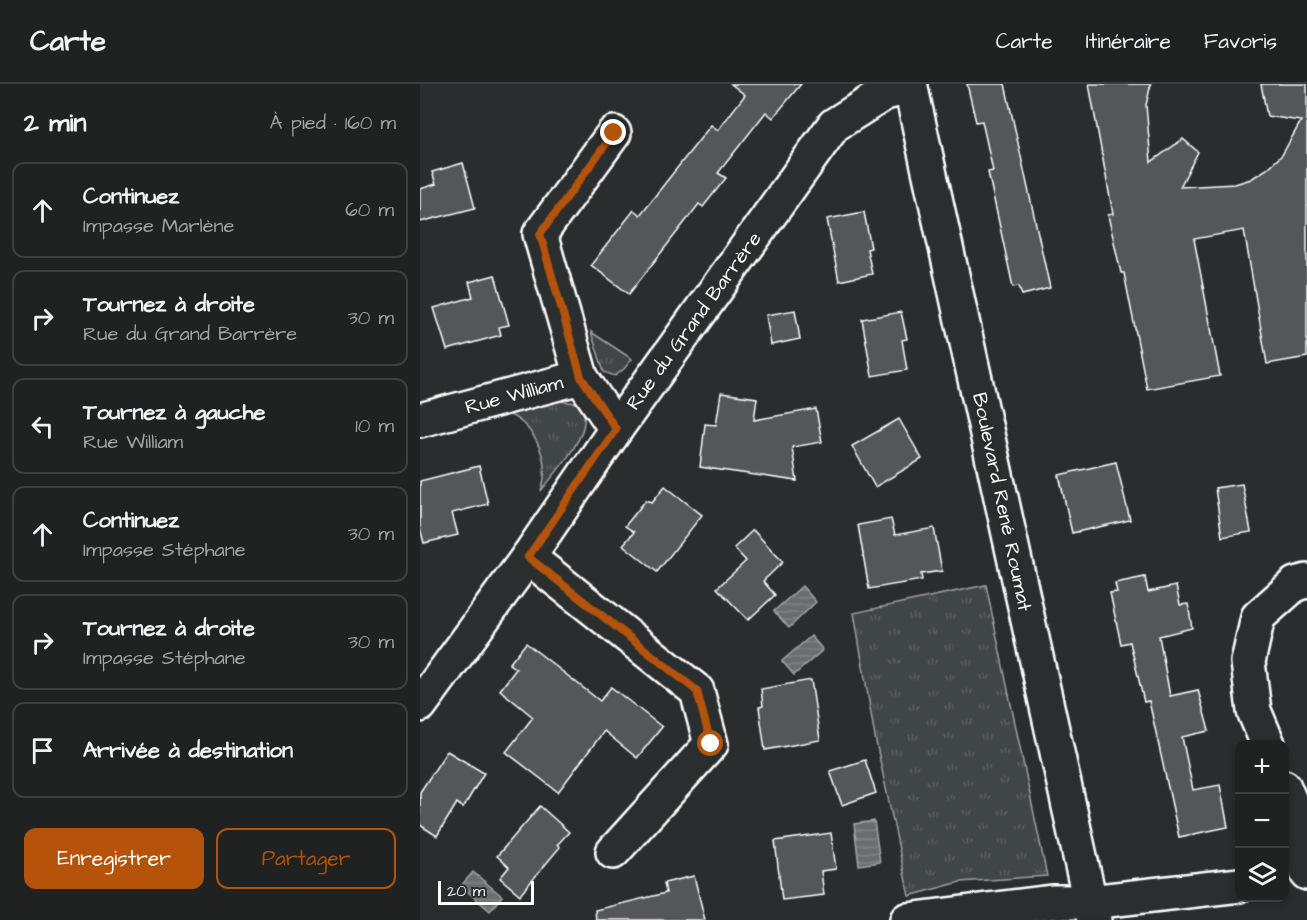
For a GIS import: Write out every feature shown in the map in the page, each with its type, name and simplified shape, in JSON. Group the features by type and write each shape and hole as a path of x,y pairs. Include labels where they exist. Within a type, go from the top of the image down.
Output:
{"street":[{"name":"Rue du Grand Barrère","path":"420,705 528,557 616,429 834,125 885,93 911,86"},
{"name":"Boulevard René Roumat","path":"911,86 1092,911"},
{"path":"581,377 540,234 614,133"},
{"name":"Rue William","path":"420,420 581,377 616,429"},
{"path":"528,557 697,691 711,744 613,852"},
{"path":"1266,740 1254,711 1248,662 1258,617 1295,584 1307,581"},
{"path":"1287,794 1292,806 1307,875 1289,879"},
{"path":"907,920 1052,902 1092,911 1235,886"}],"green space":[{"path":"591,332 632,359 615,376 604,372"},
{"path":"559,401 576,403 584,416 584,425 569,455 541,491 544,466 537,443 523,424 502,412"},
{"path":"986,585 1047,876 960,882 909,896 875,737 854,613"}],"shaded area":[{"path":"802,586 816,602 789,628 774,611"},
{"path":"811,636 823,650 794,675 782,661"},
{"path":"874,821 880,862 859,865 854,824"},
{"path":"473,872 502,896 490,911 461,886"}],"building":[{"path":"731,84 801,84 773,118 766,112 718,173 726,178 703,207 699,204 629,294 591,265 634,210 640,215 711,125 718,130 745,95"},
{"path":"967,84 1005,84 1050,288 1022,295 1019,286 1013,287 988,172 993,171 982,121 976,122"},
{"path":"1089,84 1151,84 1146,105 1151,162 1183,139 1198,152 1180,187 1235,184 1251,179 1267,169 1282,155 1301,121 1267,116 1261,84 1307,84 1307,357 1267,364 1244,230 1194,239 1220,376 1147,389 1124,273 1121,273 1108,215 1113,214"},
{"path":"463,163 475,208 420,222 420,189 436,184 432,172"},
{"path":"864,212 871,248 867,249 872,274 839,281 827,219"},
{"path":"495,275 509,325 499,327 501,335 447,350 434,308 473,297 469,282"},
{"path":"795,310 800,339 771,345 766,315"},
{"path":"901,312 907,339 902,340 907,370 872,376 862,319"},
{"path":"721,393 757,398 754,420 816,409 822,442 792,447 797,481 700,467 705,424 716,425"},
{"path":"899,419 922,459 875,487 852,446"},
{"path":"1116,462 1130,520 1072,533 1059,475"},
{"path":"479,466 488,504 452,513 458,535 424,543 420,528 420,481"},
{"path":"1242,484 1251,532 1222,537 1215,488"},
{"path":"665,486 702,515 657,572 623,545 634,532 625,526 646,500 652,502"},
{"path":"891,519 895,535 934,528 942,571 921,574 922,580 869,589 858,525"},
{"path":"753,530 783,562 763,581 775,595 748,620 717,588 746,561 734,548"},
{"path":"1145,577 1148,592 1176,586 1180,605 1188,604 1192,628 1159,636 1170,696 1198,690 1209,731 1182,737 1193,790 1220,785 1228,827 1179,837 1149,701 1144,702 1130,642 1121,644 1110,593 1117,592 1115,583"},
{"path":"526,643 600,701 611,687 662,727 637,758 604,731 558,792 506,752 533,717 500,690 516,669 509,664"},
{"path":"811,680 820,740 765,750 759,707 763,706 761,689"},
{"path":"447,751 484,773 463,808 457,803 437,836 420,825 420,792"},
{"path":"865,760 876,793 842,805 830,771"},
{"path":"540,806 569,832 557,845 560,847 520,895 500,878 509,867 497,856"},
{"path":"831,833 836,869 821,871 824,895 782,900 775,841"},
{"path":"694,876 705,920 596,920 595,910 666,893 664,883"}],"route":[{"path":"614,133 540,234 581,377 616,429 528,557 697,691 711,744"}]}
